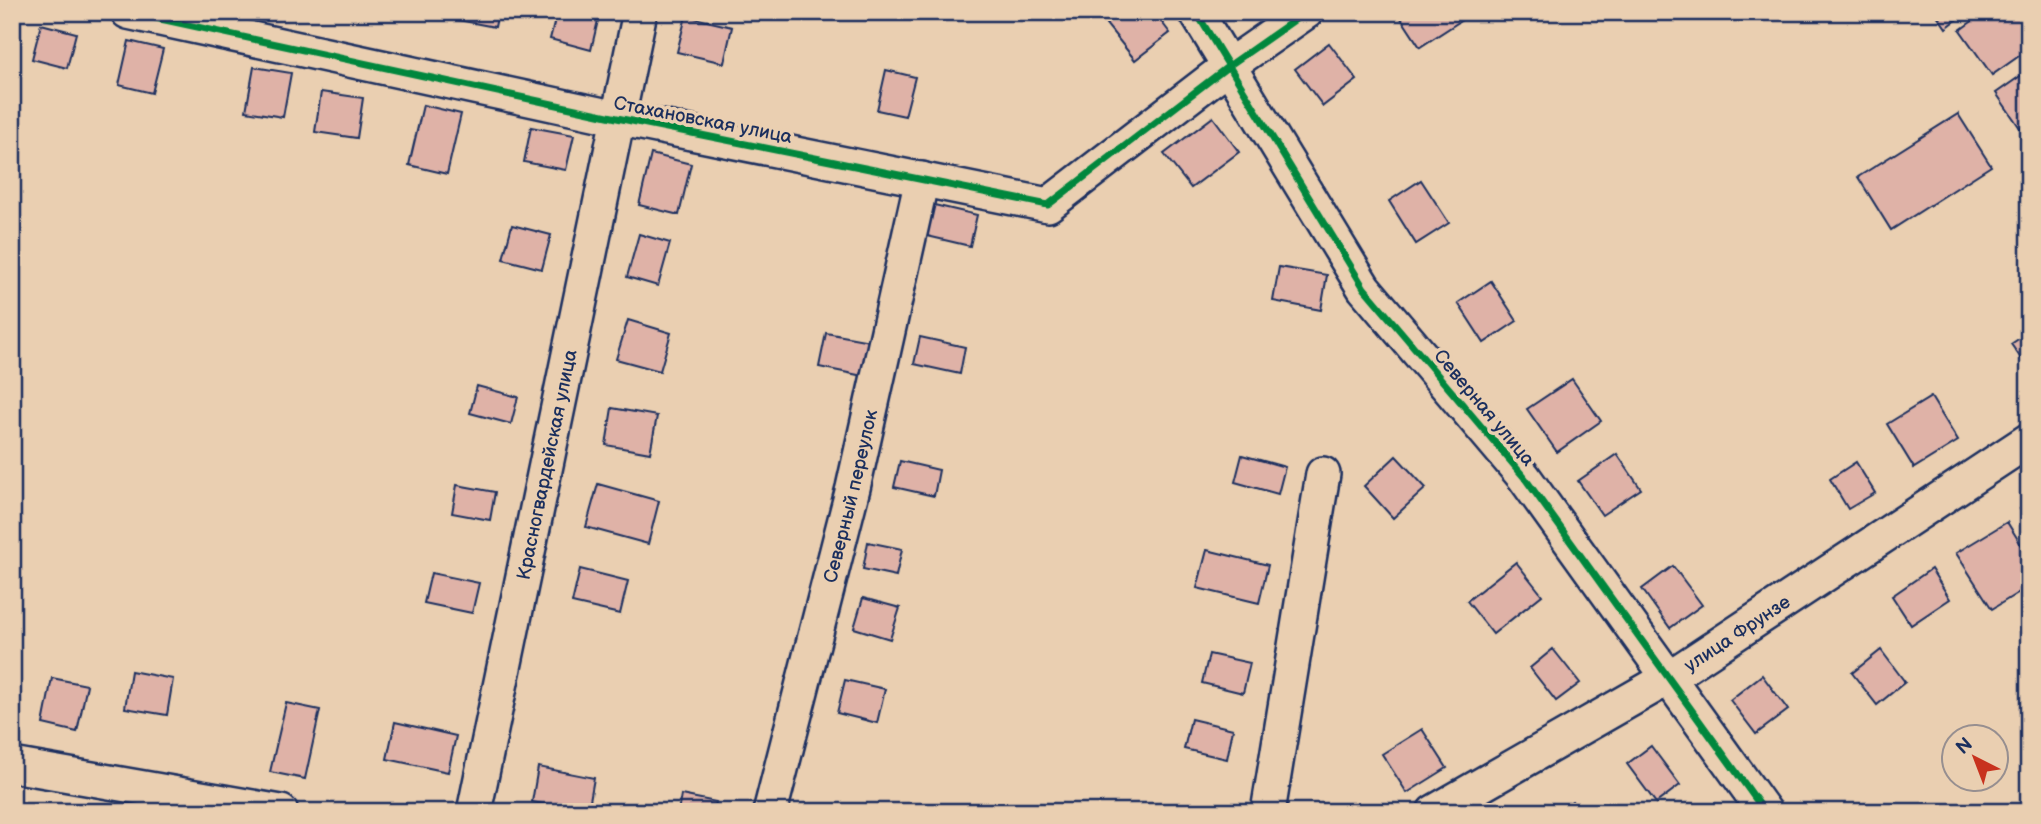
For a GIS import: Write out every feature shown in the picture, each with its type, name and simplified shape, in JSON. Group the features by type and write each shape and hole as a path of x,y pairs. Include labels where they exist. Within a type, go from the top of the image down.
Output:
{"street":[{"name":"Стахановская улица","path":"128,12 617,118 1048,205 1230,65 1306,12"},
{"name":"Красногвардейская улица","path":"474,812 640,12"},
{"name":"Северная улица","path":"1196,12 1364,288 1524,477 1765,812"},
{"name":"Северный переулок","path":"770,812 853,488 922,179"},
{"name":"улица Фрунзе","path":"1434,812 1670,677 2029,440"},
{"path":"1268,812 1323,474"},
{"path":"12,765 281,812"}],"building":[{"path":"459,12 498,12 495,27 458,20"},
{"path":"557,12 600,12 591,50 550,39"},
{"path":"1122,12 1154,12 1170,33 1135,60 1106,24"},
{"path":"1397,12 1465,12 1468,16 1420,47"},
{"path":"1935,12 1967,12 1946,28"},
{"path":"1985,12 2029,12 2029,49 1992,75 1960,30"},
{"path":"686,16 732,27 724,63 677,52"},
{"path":"41,24 76,33 67,68 32,59"},
{"path":"129,41 163,49 152,93 119,85"},
{"path":"1329,43 1357,80 1323,106 1295,69"},
{"path":"254,67 291,73 283,117 246,111"},
{"path":"886,70 915,77 905,116 877,110"},
{"path":"2029,70 2029,141 1996,93"},
{"path":"321,92 363,98 357,138 315,132"},
{"path":"423,105 461,114 447,174 409,165"},
{"path":"1958,114 1991,166 1891,230 1858,177"},
{"path":"1213,117 1239,152 1191,188 1164,154"},
{"path":"531,127 574,135 566,170 524,162"},
{"path":"651,154 691,164 679,215 639,205"},
{"path":"1421,180 1449,223 1416,244 1389,201"},
{"path":"930,204 977,215 970,246 923,235"},
{"path":"512,225 551,235 542,269 503,259"},
{"path":"639,234 670,243 658,286 627,277"},
{"path":"1279,267 1327,275 1321,310 1273,301"},
{"path":"1491,281 1517,321 1484,343 1458,303"},
{"path":"628,320 671,333 660,371 616,359"},
{"path":"2029,332 2029,370 2011,344"},
{"path":"826,333 870,341 863,376 819,367"},
{"path":"920,337 965,347 960,374 914,364"},
{"path":"1572,379 1601,421 1557,452 1527,409"},
{"path":"477,386 518,397 511,424 470,413"},
{"path":"1931,397 1958,441 1914,468 1887,424"},
{"path":"612,408 657,416 650,453 606,445"},
{"path":"1617,454 1641,489 1602,515 1578,481"},
{"path":"1242,455 1285,467 1278,494 1235,482"},
{"path":"1396,456 1426,488 1393,518 1364,486"},
{"path":"900,461 939,470 934,496 894,487"},
{"path":"1856,462 1875,493 1848,509 1830,479"},
{"path":"598,484 659,501 648,544 586,527"},
{"path":"457,485 495,492 490,520 452,513"},
{"path":"2029,504 2029,522 2020,509"},
{"path":"2007,522 2029,557 2029,586 1992,609 1956,553"},
{"path":"868,542 902,549 896,576 863,569"},
{"path":"1207,550 1268,565 1259,603 1197,588"},
{"path":"1516,562 1542,595 1493,634 1467,601"},
{"path":"1673,566 1702,605 1670,628 1642,589"},
{"path":"580,569 628,581 620,614 572,603"},
{"path":"1931,569 1950,599 1911,625 1892,596"},
{"path":"431,573 479,583 472,613 424,603"},
{"path":"863,598 900,608 890,639 854,628"},
{"path":"1553,649 1580,683 1556,701 1530,668"},
{"path":"1881,650 1905,682 1877,705 1852,673"},
{"path":"1209,654 1250,663 1243,693 1202,683"},
{"path":"131,671 173,679 167,715 125,708"},
{"path":"1762,675 1788,710 1756,734 1730,700"},
{"path":"52,678 87,685 77,732 43,724"},
{"path":"845,680 885,689 877,723 837,713"},
{"path":"286,703 320,710 305,779 270,772"},
{"path":"1191,719 1233,729 1227,759 1184,749"},
{"path":"395,722 456,736 448,772 387,759"},
{"path":"1422,729 1447,768 1407,793 1382,754"},
{"path":"1651,746 1680,785 1656,803 1627,764"},
{"path":"538,767 594,778 588,812 532,802"},
{"path":"681,795 716,802 714,812 678,812"},
{"path":"1572,801 1580,812 1555,812"},
{"path":"1328,805 1333,812 1318,812"}],"cycle path":[{"path":"128,12 617,118 1048,205 1230,65 1306,12"},
{"path":"1196,12 1364,288 1524,477 1765,812"}]}
